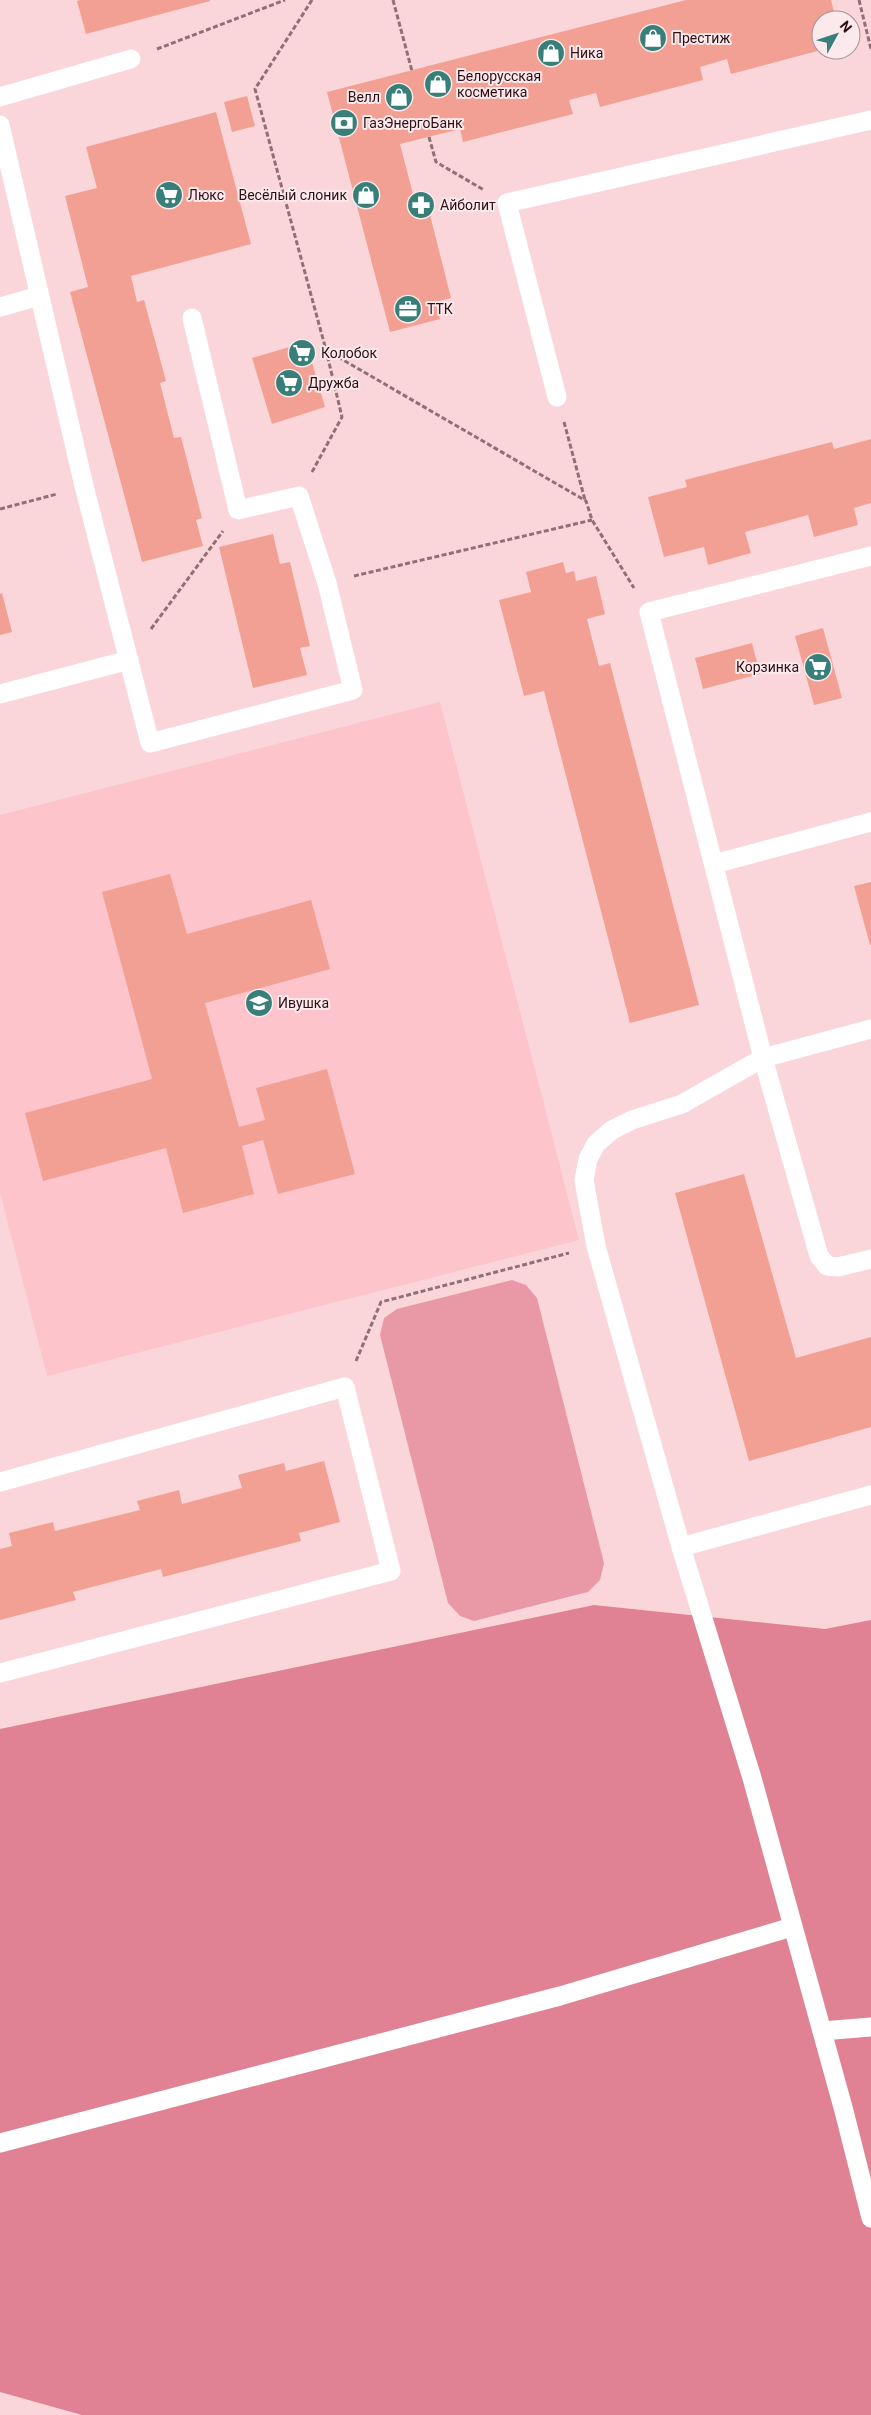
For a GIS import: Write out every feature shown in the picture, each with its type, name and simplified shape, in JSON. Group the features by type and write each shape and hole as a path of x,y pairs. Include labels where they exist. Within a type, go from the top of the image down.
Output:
{"lane":[{"path":"0,97 131,59"},
{"path":"557,397 507,202 871,120"},
{"path":"0,125 84,486 150,743 353,690 327,583 299,496 238,510 192,318"},
{"path":"0,307 39,296"},
{"path":"871,556 649,612 764,1058 819,1256 827,1266 838,1268 871,1259"},
{"path":"0,694 129,660"},
{"path":"714,864 871,822"},
{"path":"871,1029 764,1058 682,1104 632,1120 612,1130 596,1144 588,1159 584,1180 596,1246 681,1546 752,1778 822,2031 871,2218"},
{"path":"0,1482 346,1387 391,1571 0,1673"},
{"path":"681,1546 871,1495"},
{"path":"0,2143 560,1996 792,1927"},
{"path":"822,2031 871,2027"}],"path":[{"path":"131,59 285,0"},
{"path":"299,496 342,417 326,350 255,88 312,0"},
{"path":"393,0 412,71"},
{"path":"859,0 871,49"},
{"path":"429,136 436,162 507,202"},
{"path":"326,350 586,501"},
{"path":"557,397 592,520 649,612"},
{"path":"0,509 84,486"},
{"path":"129,660 238,510"},
{"path":"327,583 592,520"},
{"path":"346,1387 380,1302 596,1246"}],"shaded area":[{"name":"Ивушка","path":"440,702 579,1240 47,1376 0,1192 0,815"},
{"path":"512,1280 526,1285 537,1298 604,1563 600,1580 588,1592 474,1621 460,1616 448,1603 380,1335 384,1318 397,1309"},
{"path":"594,1605 825,1629 871,1620 871,2415 82,2415 0,2392 0,1729"}],"building":[{"path":"686,0 831,0 834,10 811,10 811,53 731,74 727,59 700,67 703,80 600,107 596,93 569,100 573,114 463,142 460,129 400,144 414,198 425,195 451,298 435,302 440,319 390,332 327,92"},
{"path":"77,1 210,1 86,34"},
{"path":"247,96 255,126 232,132 224,102"},
{"path":"216,112 251,244 131,276 137,302 144,300 166,381 160,383 174,438 181,437 202,518 196,520 203,546 142,562 70,292 88,287 65,196 97,188 86,147"},
{"name":"Дружба","path":"306,342 325,407 272,424 252,358"},
{"path":"871,439 871,503 854,508 858,525 814,537 808,515 745,532 751,553 708,565 704,547 664,557 648,497 687,487 685,480 832,442 834,449"},
{"path":"273,534 280,564 290,562 310,646 300,648 307,675 253,688 219,547"},
{"path":"563,562 566,573 574,571 576,581 596,576 605,614 587,619 599,666 610,663 699,1005 630,1023 544,691 524,696 499,600 531,592 526,572"},
{"path":"2,593 12,632 0,635 0,594"},
{"name":"Корзинка","path":"823,628 842,698 814,705 795,636"},
{"path":"752,643 760,674 703,689 695,658"},
{"path":"170,874 187,934 311,900 330,969 205,1003 239,1127 265,1120 256,1088 327,1069 355,1174 278,1194 263,1140 242,1146 254,1194 183,1213 166,1148 43,1181 25,1113 152,1079 102,892"},
{"path":"871,882 871,945 870,945 854,886"},
{"path":"744,1174 796,1358 871,1337 871,1427 749,1461 675,1193"},
{"path":"324,1461 340,1522 299,1533 301,1541 163,1577 161,1569 73,1592 76,1600 0,1620 0,1549 12,1546 9,1533 53,1522 55,1531 140,1510 137,1501 179,1490 182,1504 242,1488 238,1475 284,1463 286,1471"}],"place":[{"name":"Престиж","path":"653,38"},
{"name":"Ника","path":"551,53"},
{"name":"Белорусская косметика","path":"438,84"},
{"name":"Велл","path":"399,97"},
{"name":"ГазЭнергоБанк","path":"344,123"},
{"name":"Люкс","path":"169,195"},
{"name":"Весёлый слоник","path":"366,195"},
{"name":"Айболит","path":"421,205"},
{"name":"ТТК","path":"408,309"},
{"name":"Колобок","path":"302,353"},
{"name":"Дружба","path":"289,383"},
{"name":"Корзинка","path":"818,667"},
{"name":"Ивушка","path":"259,1003"}]}
